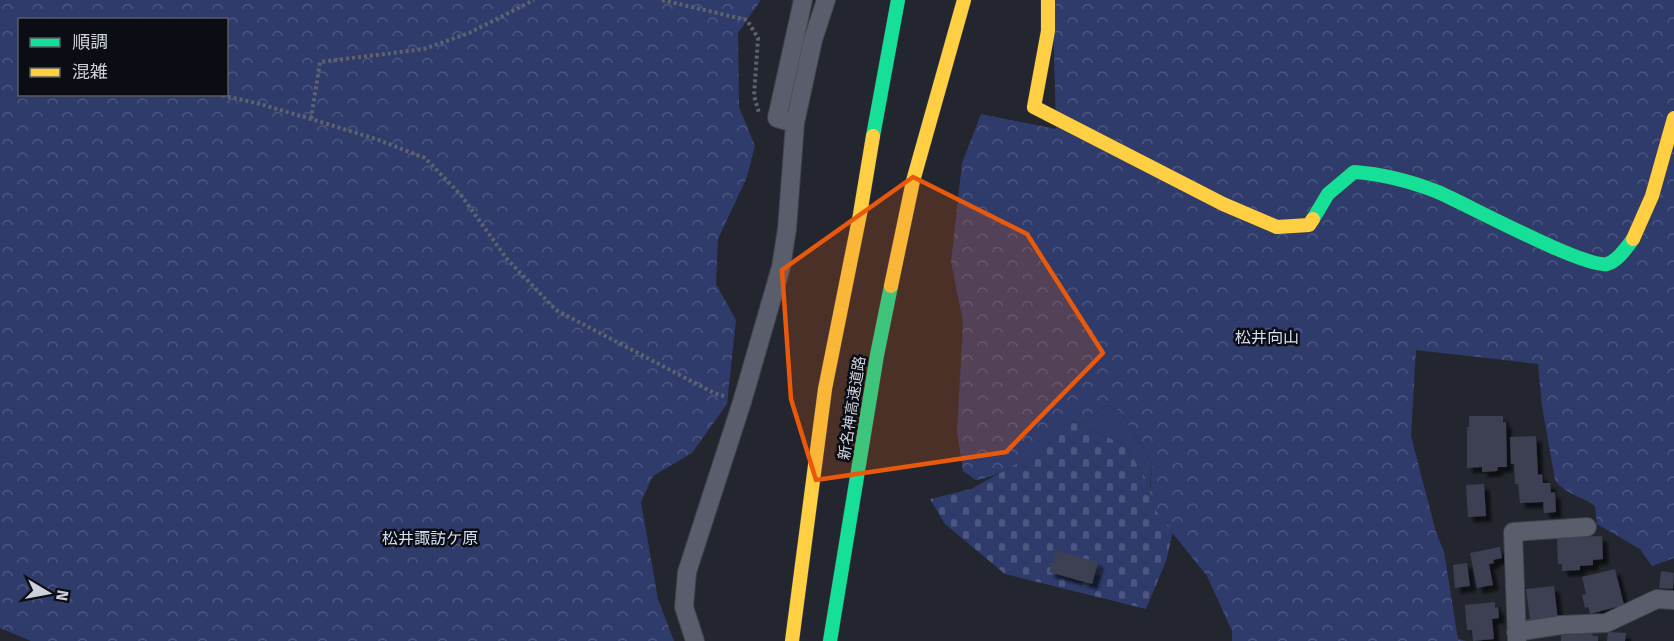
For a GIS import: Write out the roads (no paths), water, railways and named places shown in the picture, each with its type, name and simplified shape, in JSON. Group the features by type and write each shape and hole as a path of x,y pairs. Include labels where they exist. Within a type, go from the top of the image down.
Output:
{"main road":[{"name":"新名神高速道路","path":"792,641 825,389 860,214 898,0"},
{"name":"新名神高速道路","path":"830,641 877,355 913,181 964,0"},
{"path":"1048,0 1048,31 1034,107 1223,204 1277,227 1309,225 1328,195 1354,172 1388,175 1436,192 1580,258 1606,265 1612,262 1631,241 1652,198 1665,142 1674,118"}],"street":[{"path":"795,123 777,118 803,0"},
{"path":"695,641 684,607 687,572 742,402 781,267 787,229 795,123 813,40 826,0"},
{"path":"1587,527 1513,532 1517,637 1561,625 1606,623 1657,599 1674,600"}],"district":[{"name":"松井向山","path":"1267,337"},
{"name":"松井諏訪ケ原","path":"430,538"}]}
